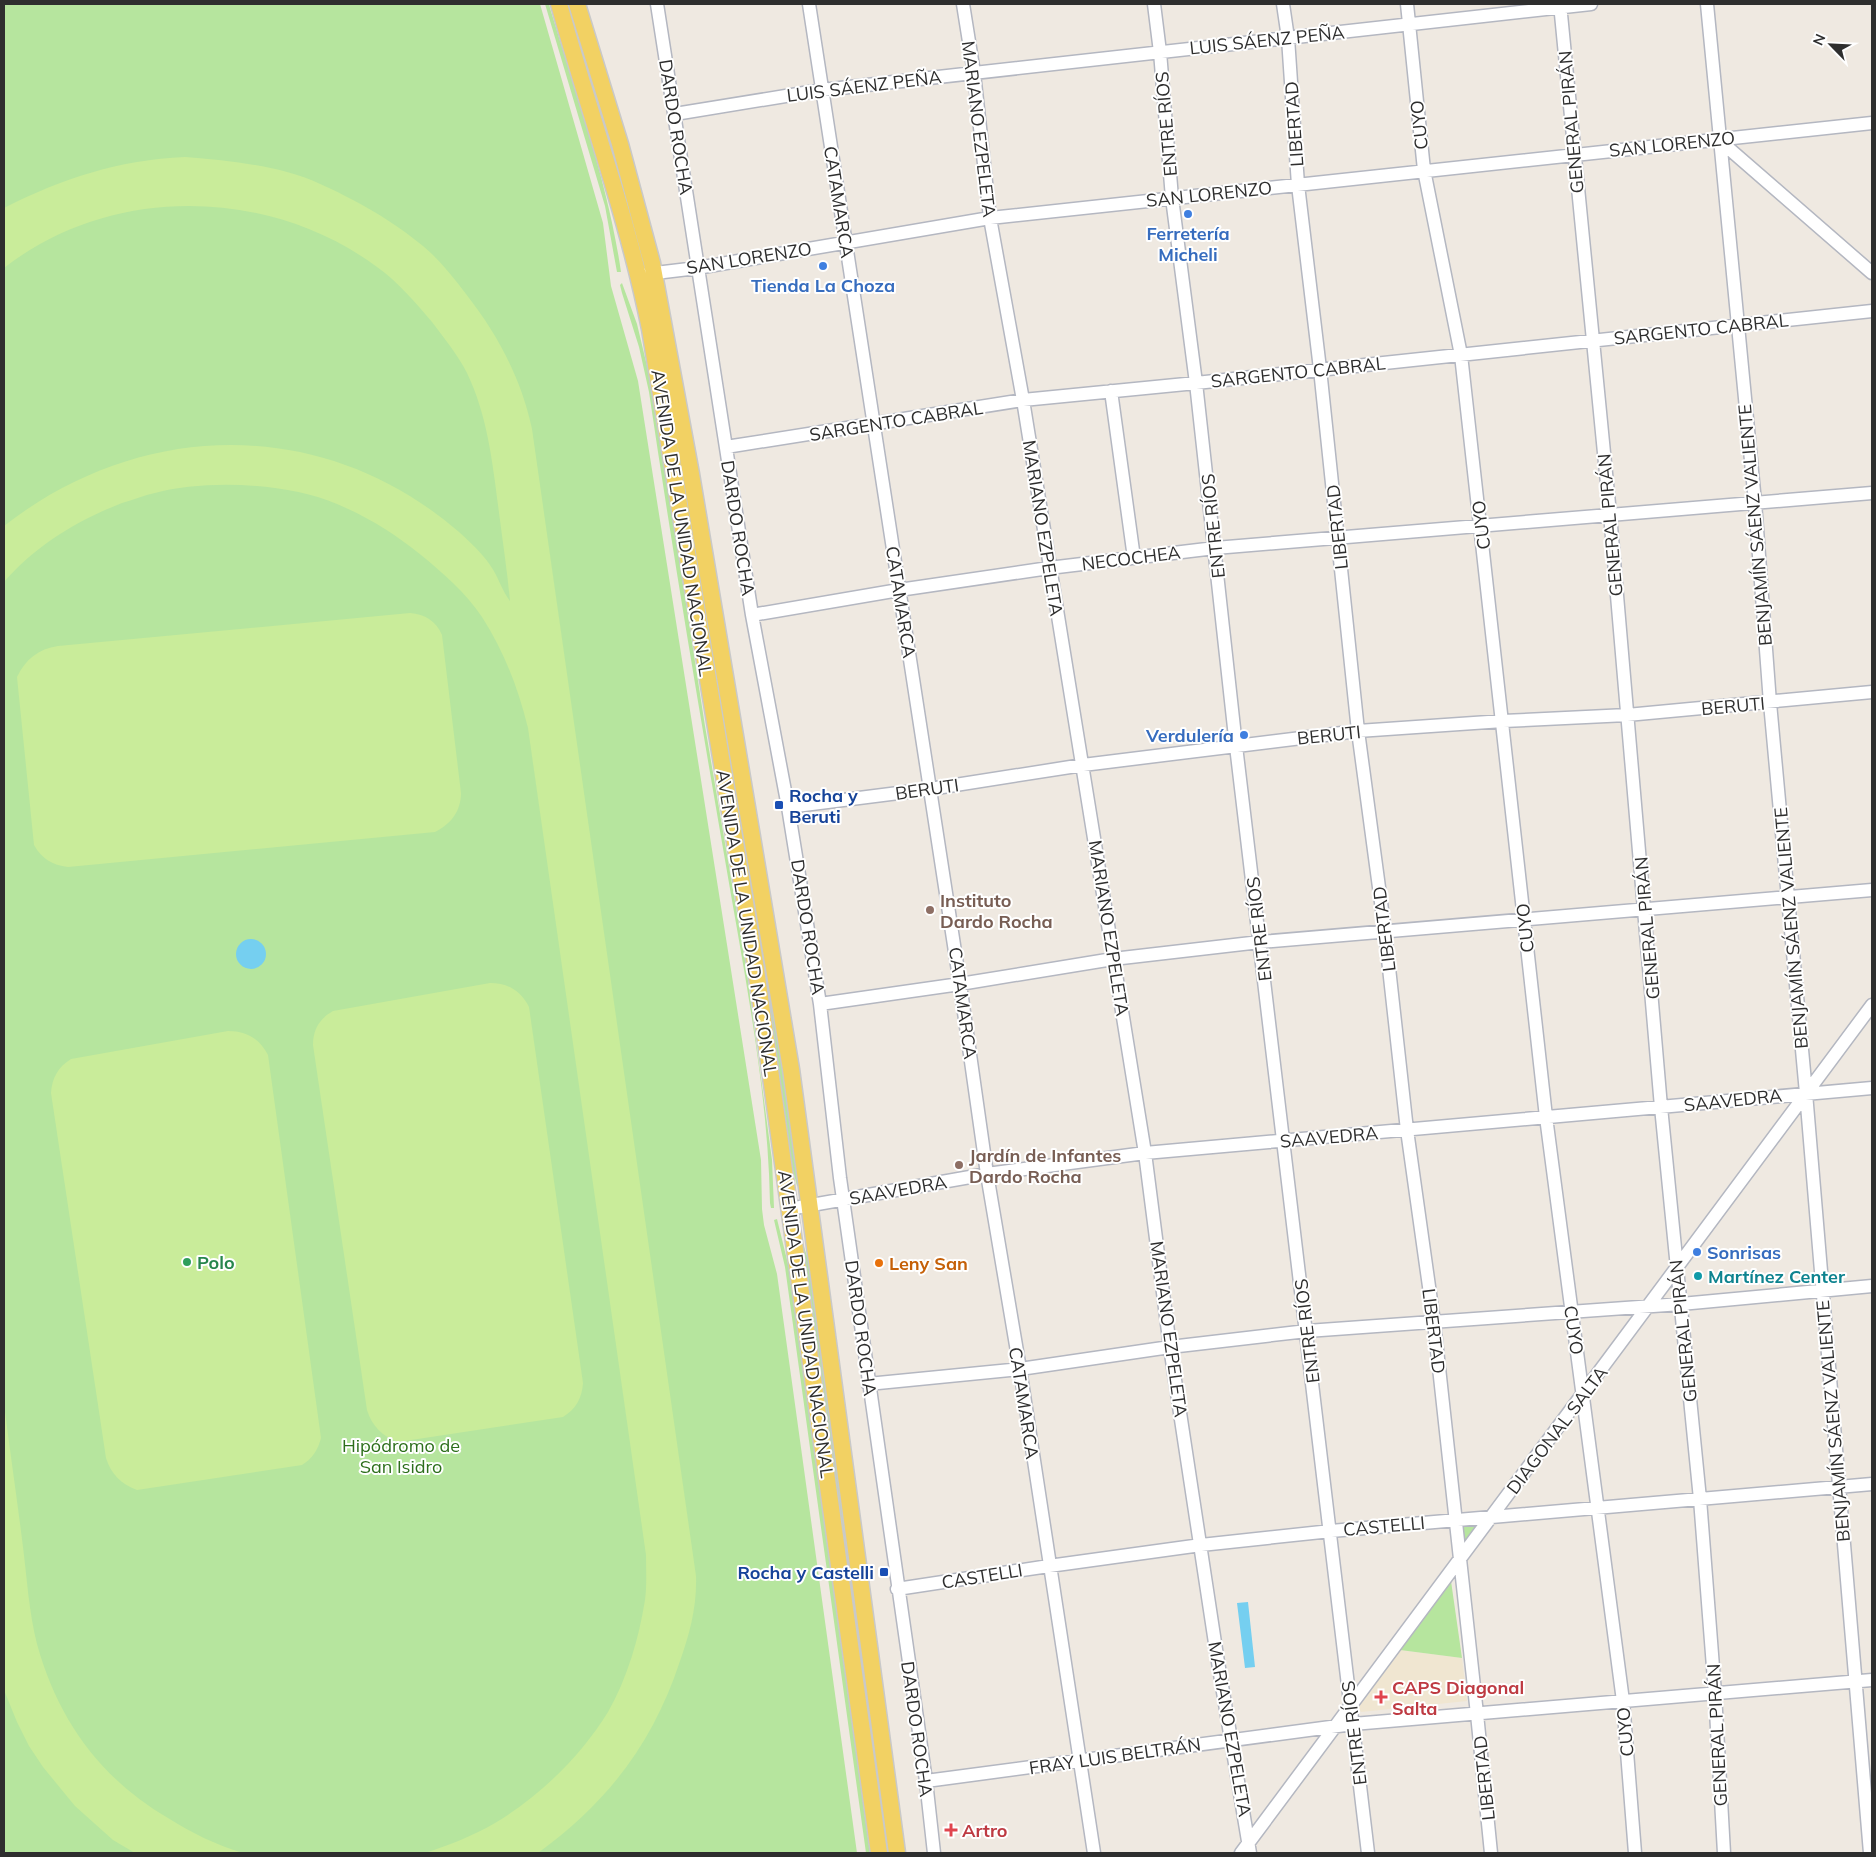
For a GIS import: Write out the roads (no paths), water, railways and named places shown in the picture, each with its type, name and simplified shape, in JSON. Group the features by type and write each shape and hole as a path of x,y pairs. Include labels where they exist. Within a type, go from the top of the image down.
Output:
{"main road":[{"name":"AVENIDA DE LA UNIDAD NACIONAL","path":"559,4 626,225 646,274 650,329 756,969 879,1853"},
{"name":"AVENIDA DE LA UNIDAD NACIONAL","path":"577,4 620,144 719,639 791,1068 897,1853"}],"street":[{"name":"DARDO ROCHA","path":"657,4 752,615 788,807 820,1004 868,1384 926,1781 934,1853"},
{"name":"CATAMARCA","path":"809,4 960,984 987,1174 1020,1369 1094,1853"},
{"name":"MARIANO EZPELETA","path":"963,4 974,73 990,218 1023,400 1146,1153 1170,1347 1217,1656 1232,1740 1247,1850"},
{"name":"ENTRE RÍOS","path":"1154,4 1160,52 1172,198 1196,384 1236,746 1368,1853"},
{"name":"LIBERTAD","path":"1283,4 1288,38 1298,185 1320,369 1358,731 1385,932 1407,1130 1434,1322 1478,1714 1491,1853"},
{"name":"CUYO","path":"1407,4 1424,170 1461,354 1546,1117 1622,1701 1635,1853"},
{"name":"LUIS SÁENZ PEÑA","path":"675,114 822,90 1288,38 1560,5 1590,4"},
{"name":"BENJAMÍN SÁENZ VALIENTE","path":"1707,4 1755,502 1770,703 1806,1093 1870,1853"},
{"name":"GENERAL PIRÁN","path":"1560,5 1610,514 1661,1107 1700,1499 1715,1693 1724,1853"},
{"name":"SAN LORENZO","path":"646,274 697,268 990,218 1872,123"},
{"path":"1719,140 1872,273"},
{"name":"SARGENTO CABRAL","path":"726,447 1023,400 1196,384 1872,310"},
{"path":"1111,391 1134,558"},
{"name":"NECOCHEA","path":"752,615 899,590 1049,568 1215,548 1872,493"},
{"name":"BERUTI","path":"788,807 930,789 1083,765 1358,731 1628,715 1872,692"},
{"path":"820,1004 1113,959 1260,942 1872,890"},
{"name":"DIAGONAL SALTA","path":"1247,1850 1336,1726 1872,1006"},
{"name":"SAAVEDRA","path":"789,1210 808,1205 987,1174 1146,1153 1872,1088"},
{"path":"868,1384 1020,1369 1170,1347 1306,1331 1648,1307 1872,1286"},
{"name":"CASTELLI","path":"897,1589 1201,1545 1331,1531 1872,1484"},
{"name":"FRAY LUIS BELTRÁN","path":"926,1781 1353,1724 1872,1680"}],"water":[{"path":"251,939 257,940 265,948 265,960 257,968 251,969 245,968 237,960 236,954 237,948 245,940"},
{"path":"1248,1602 1255,1667 1245,1668 1237,1603"}],"place":[{"name":"Ferretería Micheli","path":"1188,214"},
{"name":"Tienda La Choza","path":"823,266"},
{"name":"Verdulería","path":"1244,735"},
{"name":"Rocha y Beruti","path":"779,805"},
{"name":"Instituto Dardo Rocha","path":"930,910"},
{"name":"Jardín de Infantes Dardo Rocha","path":"959,1165"},
{"name":"Sonrisas","path":"1697,1252"},
{"name":"Polo","path":"187,1262"},
{"name":"Leny San","path":"879,1263"},
{"name":"Martínez Center","path":"1698,1276"},
{"name":"Rocha y Castelli","path":"884,1572"},
{"name":"CAPS Diagonal Salta","path":"1381,1697"},
{"name":"Artro","path":"951,1830"}],"park label":[{"name":"Hipódromo de San Isidro","path":"401,1455"}]}
